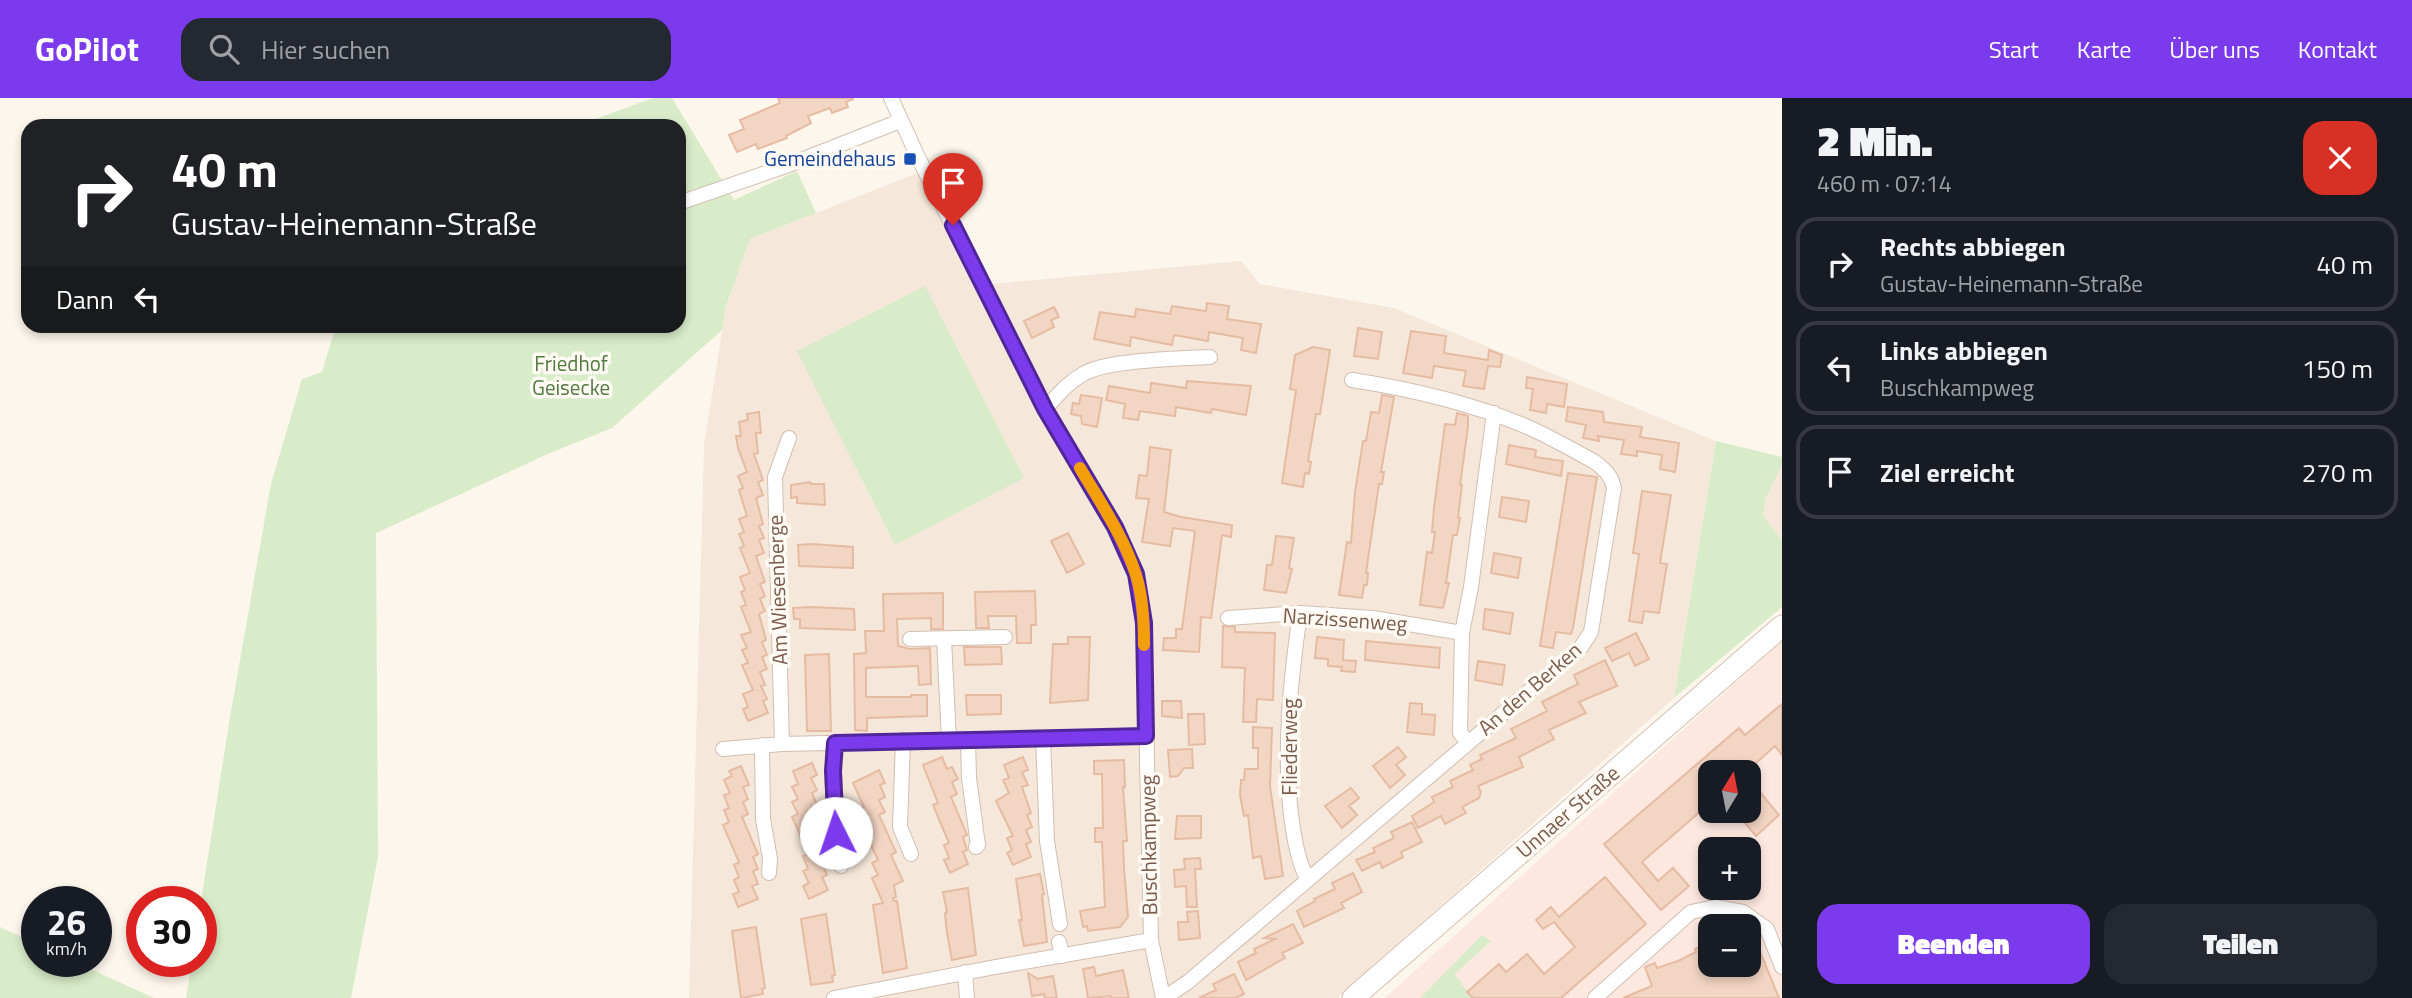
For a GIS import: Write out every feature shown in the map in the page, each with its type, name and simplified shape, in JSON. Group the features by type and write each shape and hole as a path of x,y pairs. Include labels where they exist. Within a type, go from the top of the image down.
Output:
{"main road":[{"name":"Unnaer Straße","path":"1353,998 1782,626"}],"street":[{"name":"Buschkampweg","path":"891,98 900,121 1045,409 1115,527 1136,574 1144,623 1151,940 1163,998"},
{"path":"686,201 786,166 900,121"},
{"path":"1045,409 1067,384 1088,371 1134,363 1210,357"},
{"name":"An den Berken","path":"1163,998 1188,982 1587,640 1593,621 1614,488 1611,477 1595,462 1526,426 1494,414 1406,388 1352,380"},
{"path":"1468,742 1460,733 1462,633 1471,587 1494,414"},
{"name":"Am Wiesenberge","path":"782,744 775,477 789,438"},
{"name":"Narzissenweg","path":"1228,618 1300,612 1373,618 1462,633"},
{"name":"Fliederweg","path":"1300,612 1291,676 1287,768 1292,829 1299,863 1307,879"},
{"path":"909,639 1005,636"},
{"path":"944,639 948,740"},
{"path":"723,749 903,740 1146,736"},
{"path":"1043,738 1050,870 1060,924"},
{"path":"903,740 900,827 911,854"},
{"path":"968,740 969,778 978,845 976,847"},
{"path":"835,743 834,800 841,866"},
{"path":"762,746 763,819 770,859 769,873"},
{"path":"1595,998 1691,912 1715,907 1743,912 1767,929 1782,967"},
{"path":"834,998 965,972 1061,949 1151,940"},
{"path":"965,972 967,998"}],"shaded area":[{"path":"920,172 976,290 991,284 1241,261 1260,284 1394,308 1716,441 1674,698 1337,998 689,998 704,445 726,306 750,239"},
{"path":"1782,465 1782,540 1763,516 1766,497"},
{"path":"1782,641 1782,998 1472,998 1455,974 1490,942 1482,935 1420,998 1385,998"}],"green space":[{"path":"653,98 672,98 685,119 595,119"},
{"name":"Friedhof Geisecke","path":"686,121 734,200 797,171 816,213 750,239 726,306 722,330 612,428 550,453 376,533 378,857 351,998 186,998 189,977 217,977 217,886 203,886 271,484 302,379 322,372 334,333 686,333"},
{"path":"925,286 1024,478 895,545 797,351"},
{"path":"1716,441 1782,457 1782,465 1766,497 1763,516 1782,540 1782,607 1674,698"},
{"path":"0,927 21,937 21,977 108,977 154,998 0,998"},
{"path":"1482,935 1491,941 1455,974 1472,998 1420,998"}],"building":[{"path":"778,98 853,99 846,102 848,107 832,113 830,108 808,116 811,123 786,136 787,138 758,149 756,144 737,152 729,135 744,129 740,120 780,103"},
{"path":"1207,303 1229,306 1227,319 1261,324 1256,353 1241,350 1243,338 1209,332 1208,341 1174,335 1172,345 1131,337 1130,346 1094,339 1100,312 1135,317 1136,309 1170,314 1172,306 1206,311"},
{"path":"1054,307 1059,317 1051,320 1054,327 1032,338 1024,321"},
{"path":"1358,328 1382,332 1378,359 1354,356"},
{"path":"1411,331 1446,336 1444,353 1488,360 1489,350 1502,355 1500,367 1488,366 1484,389 1463,386 1466,371 1434,366 1432,378 1403,373"},
{"path":"1313,347 1330,350 1320,414 1316,414 1308,461 1311,462 1309,474 1305,473 1303,487 1282,483 1296,390 1290,389 1295,355"},
{"path":"1527,377 1567,384 1564,407 1547,404 1546,413 1530,410 1533,389 1526,388"},
{"path":"1187,381 1251,386 1246,415 1212,409 1211,413 1176,407 1175,416 1140,411 1138,420 1123,418 1125,404 1106,400 1109,386 1150,393 1151,383 1186,388"},
{"path":"1081,395 1102,398 1097,427 1082,424 1081,416 1071,414 1073,403 1079,404"},
{"path":"1382,395 1394,397 1381,472 1384,472 1382,484 1379,484 1370,545 1367,585 1364,585 1362,598 1339,595 1347,542 1351,543 1363,441 1366,441 1371,412 1379,413"},
{"path":"1568,407 1603,412 1604,422 1642,427 1640,437 1679,443 1675,472 1660,469 1662,455 1637,451 1637,456 1621,454 1624,440 1598,436 1599,441 1583,438 1586,425 1566,421"},
{"path":"759,412 761,433 756,433 758,453 754,454 763,480 758,482 763,495 756,498 763,524 759,526 764,538 759,540 764,553 756,556 765,582 760,584 765,596 760,599 765,611 759,614 766,640 762,642 767,655 762,657 767,669 760,672 765,685 761,686 767,699 763,701 768,713 748,721 743,709 748,707 743,694 753,690 742,665 748,663 742,650 747,648 741,635 751,632 741,607 746,605 741,592 745,590 740,577 750,573 740,548 744,546 739,534 744,532 739,519 747,516 739,490 743,488 738,476 747,472 736,436 741,436 739,422 748,420 747,414"},
{"path":"1457,413 1468,416 1468,427 1460,485 1460,518 1457,535 1453,535 1446,583 1449,583 1443,608 1420,605 1427,552 1432,553 1435,532 1432,532 1434,508 1445,424 1455,425"},
{"path":"1509,445 1536,450 1535,457 1563,461 1561,476 1506,464"},
{"path":"1150,447 1171,450 1164,512 1232,525 1231,537 1222,535 1211,618 1201,617 1199,652 1163,650 1164,638 1176,638 1176,629 1182,629 1195,531 1173,528 1170,546 1142,542 1149,499 1136,498 1139,475 1147,476"},
{"path":"1568,473 1597,477 1573,628 1571,634 1556,632 1553,648 1540,646"},
{"path":"810,482 824,484 825,505 797,503 797,497 791,498 791,485"},
{"path":"1642,491 1671,495 1660,563 1667,564 1659,613 1644,611 1642,623 1629,621 1639,554 1633,553"},
{"path":"1502,497 1529,501 1526,522 1499,517"},
{"path":"1068,533 1084,564 1067,573 1051,541"},
{"path":"1276,536 1294,538 1289,568 1292,569 1286,593 1264,590 1267,565 1272,565"},
{"path":"798,545 853,547 853,568 799,566"},
{"path":"1494,553 1521,558 1518,578 1491,573"},
{"path":"1035,591 1036,625 1031,625 1031,643 1017,643 1016,616 988,616 989,628 976,628 975,592"},
{"path":"943,593 943,629 931,629 931,618 897,619 898,646 910,649 930,648 931,684 919,685 918,666 866,668 866,697 927,695 927,716 867,718 867,731 855,730 854,654 866,653 865,631 884,631 883,594"},
{"path":"793,608 854,609 855,630 800,628 800,619 794,619"},
{"path":"1485,609 1513,613 1510,634 1483,629"},
{"path":"1223,626 1235,627 1235,632 1275,633 1273,700 1257,699 1256,722 1243,722 1245,668 1222,667"},
{"path":"1636,633 1649,659 1635,666 1629,653 1612,661 1605,648"},
{"path":"1068,637 1090,637 1088,700 1050,703 1053,644 1068,644"},
{"path":"1317,637 1344,640 1343,660 1356,661 1355,672 1341,671 1342,667 1328,666 1328,659 1315,658"},
{"path":"1366,641 1440,648 1439,668 1365,660"},
{"path":"964,647 1001,647 1002,664 965,665"},
{"path":"829,654 831,731 807,731 805,655"},
{"path":"1605,660 1617,686 1579,702 1586,713 1549,730 1554,739 1519,757 1523,767 1478,786 1481,792 1479,798 1462,807 1466,813 1445,824 1441,816 1418,828 1412,816 1434,802 1432,797 1453,787 1450,781 1473,770 1470,765 1482,759 1480,755 1516,738 1511,729 1547,711 1542,702 1578,684 1574,675"},
{"path":"1478,661 1505,665 1502,685 1475,680"},
{"path":"966,695 1001,695 1001,714 967,715"},
{"path":"1162,701 1181,701 1182,718 1162,716"},
{"path":"1410,703 1422,704 1422,714 1435,715 1434,735 1407,732"},
{"path":"1782,704 1782,755 1775,746 1759,760 1702,760 1739,728 1745,735"},
{"path":"1188,714 1204,714 1205,744 1189,745"},
{"path":"1253,727 1272,728 1270,786 1283,876 1265,879 1261,856 1253,858 1248,815 1244,816 1240,795 1245,769 1258,769 1258,748 1253,748"},
{"path":"1398,747 1406,757 1396,765 1405,775 1390,788 1373,766"},
{"path":"1192,749 1193,768 1184,768 1178,776 1170,777 1168,750"},
{"path":"942,757 947,769 952,767 958,779 952,782 957,794 951,797 967,835 963,837 967,850 963,852 968,864 950,873 944,860 949,858 944,845 949,843 933,805 938,803 923,765"},
{"path":"1023,757 1028,770 1022,772 1028,785 1022,787 1031,813 1027,815 1032,827 1026,830 1031,842 1026,844 1031,857 1013,865 1007,853 1012,850 1007,838 1013,836 996,801 1009,793 1003,780 1009,778 1004,765"},
{"path":"1124,760 1127,841 1123,841 1128,917 1120,927 1088,931 1087,926 1083,927 1080,911 1105,907 1102,842 1095,842 1095,828 1103,828 1102,774 1094,774 1094,761"},
{"path":"812,763 817,775 811,778 817,790 812,793 817,805 811,808 828,845 822,848 828,860 822,863 827,875 822,877 828,890 809,899 803,886 809,883 803,871 808,869 803,856 809,854 792,817 798,814 792,802 798,799 792,787 798,784 793,771"},
{"path":"1698,763 1698,813 1642,862 1658,881 1673,868 1689,886 1661,910 1604,844"},
{"path":"741,766 749,785 743,787 748,799 743,802 748,814 742,817 758,854 753,857 758,869 753,871 758,884 752,886 758,899 738,907 733,894 739,892 734,880 739,877 734,865 739,862 723,825 729,822 724,810 729,808 724,795 730,793 724,780 732,776 729,771"},
{"path":"879,770 885,783 880,785 885,797 879,800 885,812 879,815 896,852 891,855 903,881 894,885 896,897 893,898 897,901 907,968 883,973 873,905 883,903 872,878 878,875 872,863 878,860 861,823 866,821 861,809 864,807 853,783"},
{"path":"1351,788 1359,798 1349,806 1357,815 1342,828 1325,806"},
{"path":"1761,793 1779,815 1756,836 1745,823 1761,823"},
{"path":"1177,816 1201,816 1201,838 1175,839"},
{"path":"1412,822 1422,842 1401,852 1403,857 1382,868 1380,862 1362,871 1356,860 1375,852 1373,848 1394,838 1391,832"},
{"path":"1200,858 1201,869 1195,869 1197,907 1187,907 1186,886 1175,887 1174,870 1185,869 1184,859"},
{"path":"1353,873 1362,892 1341,903 1344,908 1304,927 1297,911 1335,889 1332,883"},
{"path":"1040,874 1047,942 1024,946 1016,879"},
{"path":"1605,877 1646,924 1561,998 1473,998 1467,992 1499,964 1506,972 1527,954 1544,974 1575,947 1554,922 1543,929 1536,920 1551,907 1559,917"},
{"path":"968,888 976,955 952,960 943,892"},
{"path":"1198,911 1200,938 1179,940 1178,922 1188,922 1187,912"},
{"path":"826,914 835,975 832,976 833,982 811,985 801,919"},
{"path":"1293,924 1303,943 1282,953 1285,958 1246,980 1238,962 1256,953 1254,949 1275,939 1264,938"},
{"path":"756,927 765,988 762,989 763,994 741,998 732,931"},
{"path":"1698,948 1698,977 1761,977 1761,954 1779,998 1623,998 1652,986 1645,967 1655,963 1657,968 1678,961 1696,952 1695,949"},
{"path":"1094,967 1096,976 1123,970 1129,998 1088,998 1083,969"},
{"path":"1028,973 1038,979 1053,976 1057,998 1045,998 1044,994 1032,996"},
{"path":"1234,974 1244,994 1235,998 1199,998 1216,990 1213,984"}],"slow traffic":[{"path":"1080,468 1115,527 1136,574 1141,596 1144,645"}],"place":[{"name":"Gemeindehaus","path":"910,159"}],"route":[{"path":"836,833 833,771 835,743 1146,736 1144,623 1136,574 1115,527 1045,409 953,225"}]}
